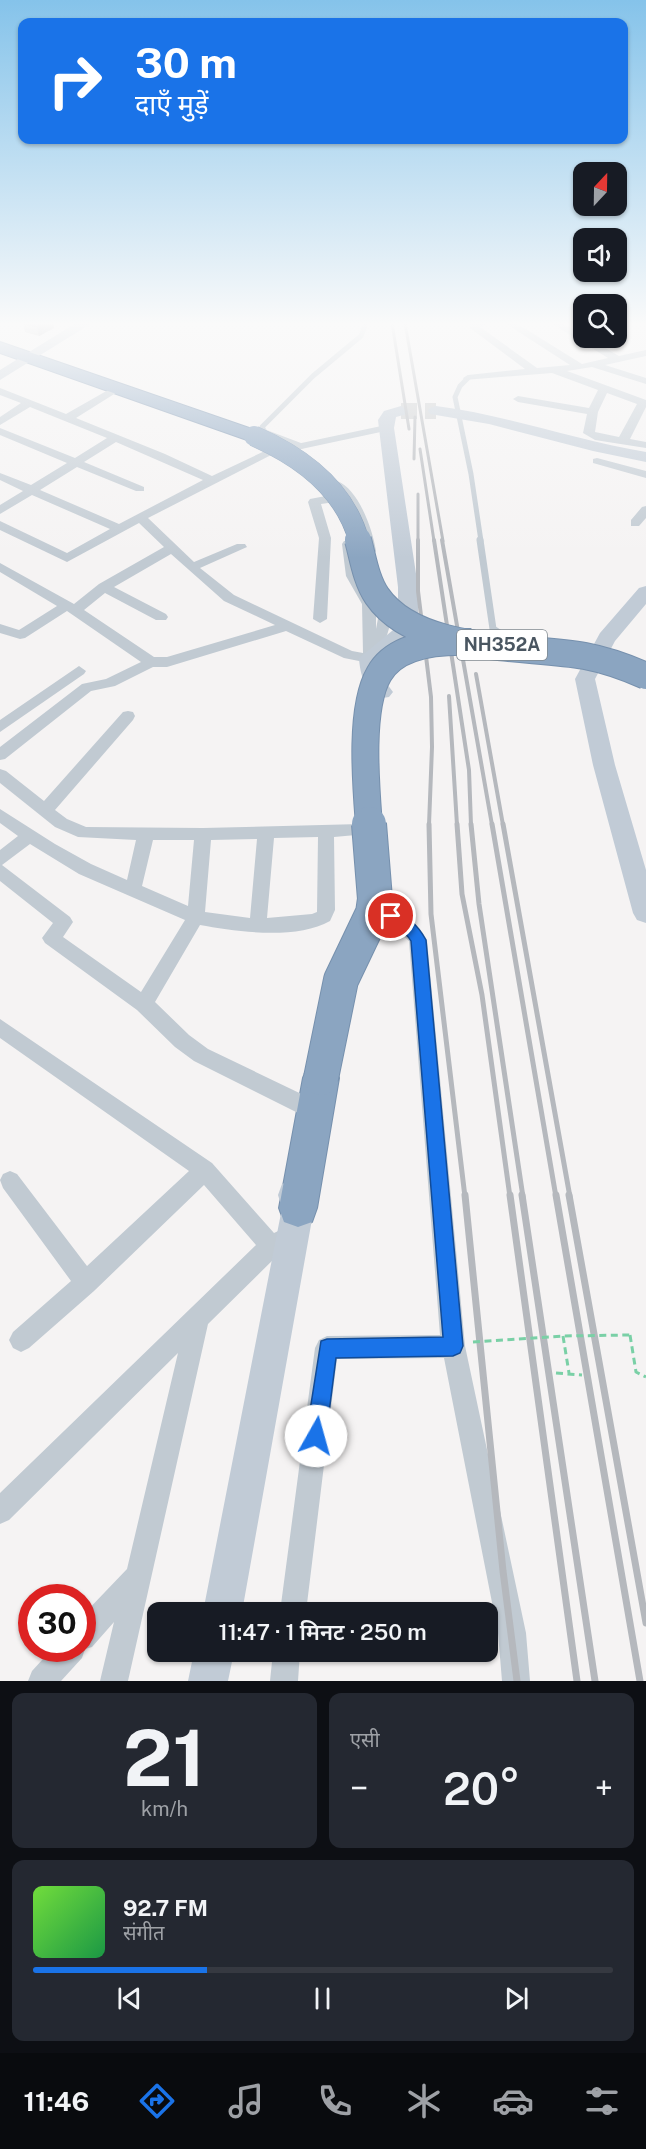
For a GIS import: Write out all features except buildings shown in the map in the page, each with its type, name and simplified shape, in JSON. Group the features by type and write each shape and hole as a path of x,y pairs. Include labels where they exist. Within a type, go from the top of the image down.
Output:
{"highway":[{"name":"NH352A","path":"152,401 291,454 309,467 344,504 353,523 368,580 382,603 398,616 441,636 471,642 588,656 623,666 646,676"},
{"path":"288,1230 314,1092 341,980 373,913 375,899 366,730 371,693 383,669 405,653 439,643 471,642"}],"street":[{"path":"69,417 95,401"},
{"path":"0,871 64,922 51,938 144,1004 182,1041 201,1054 314,1092 333,973 338,958 375,910 360,830 357,715 359,690 370,668 389,605 372,568 367,533 356,506 297,447 168,401"},
{"path":"576,401 593,412"},
{"path":"598,401 589,428 591,435 646,445"},
{"path":"0,422 31,402 213,480"},
{"path":"624,441 645,404"},
{"path":"370,668 408,628 408,587 386,428 386,420 390,414 401,411"},
{"path":"436,411 493,419 595,448 646,457"},
{"path":"297,447 386,428"},
{"path":"0,431 140,489"},
{"path":"0,510 116,437"},
{"path":"0,525 67,558 213,480 264,444 304,471 331,499 346,531 352,576 369,604 370,668 382,690 377,730 375,910 353,976 309,1200 288,1230 0,1511"},
{"path":"597,461 646,476"},
{"path":"0,476 119,529"},
{"path":"320,619 325,538 314,502 331,499"},
{"path":"635,523 646,510"},
{"path":"141,518 208,583 229,598 290,625 370,668"},
{"path":"192,567 241,547"},
{"path":"0,628 15,635 25,634 71,608 135,566 172,548"},
{"path":"0,567 71,608 151,662"},
{"path":"104,586 161,617"},
{"path":"646,592 607,638 589,655 585,679 604,765 646,913"},
{"path":"0,755 87,687 110,683 151,662 167,662 290,625"},
{"path":"589,655 646,668"},
{"path":"589,655 613,670 646,681"},
{"path":"0,727 79,671"},
{"path":"46,810 128,716"},
{"path":"0,775 70,828 84,833 203,834 360,830"},
{"path":"0,815 85,869 133,890 196,917 231,924 258,926 315,921 324,916 326,910 326,832"},
{"path":"258,926 266,833"},
{"path":"133,890 146,834"},
{"path":"144,1004 196,917 203,834"},
{"path":"0,859 30,835"},
{"path":"375,910 401,921 413,931 418,940 463,1344 512,1633 516,1681"},
{"path":"0,1027 288,1230"},
{"path":"21,1340 86,1283 205,1170"},
{"path":"10,1181 86,1283"},
{"path":"224,1602 288,1230"},
{"path":"114,1681 198,1317"},
{"path":"294,1602 327,1348 463,1344"},
{"path":"96,1621 138,1575"},
{"path":"42,1681 59,1662"},
{"path":"208,1681 212,1662"},
{"path":"284,1681 286,1662"}],"lane":[{"path":"288,401 262,427 265,432 297,447"},
{"path":"456,401 471,474 493,629 505,638 514,639"}],"path":[{"path":"463,1344 563,1336 630,1335 636,1372 646,1377"},
{"path":"563,1336 569,1373"},
{"path":"556,1373 582,1375"}],"tunnel":[{"path":"401,411 436,411"}],"railway":[{"path":"405,401 409,429"},
{"path":"419,401 443,541"},
{"path":"414,459 415,417"},
{"path":"420,449 434,541"},
{"path":"418,494 418,591 431,697 429,825"},
{"path":"434,540 469,770 471,825"},
{"path":"442,540 492,825"},
{"path":"476,674 503,825"},
{"path":"449,696 457,825"},
{"path":"457,824 462,894 482,995 510,1197"},
{"path":"471,824 479,904 523,1197"},
{"path":"492,824 556,1197"},
{"path":"503,824 570,1197"},
{"path":"429,825 431,914 465,1197"},
{"path":"465,1195 503,1571 517,1681"},
{"path":"510,1195 577,1681"},
{"path":"522,1195 595,1681"},
{"path":"556,1195 640,1681"},
{"path":"569,1195 646,1623"}],"route":[{"path":"316,1436 327,1348 453,1346 418,940 413,931 391,916"}]}
